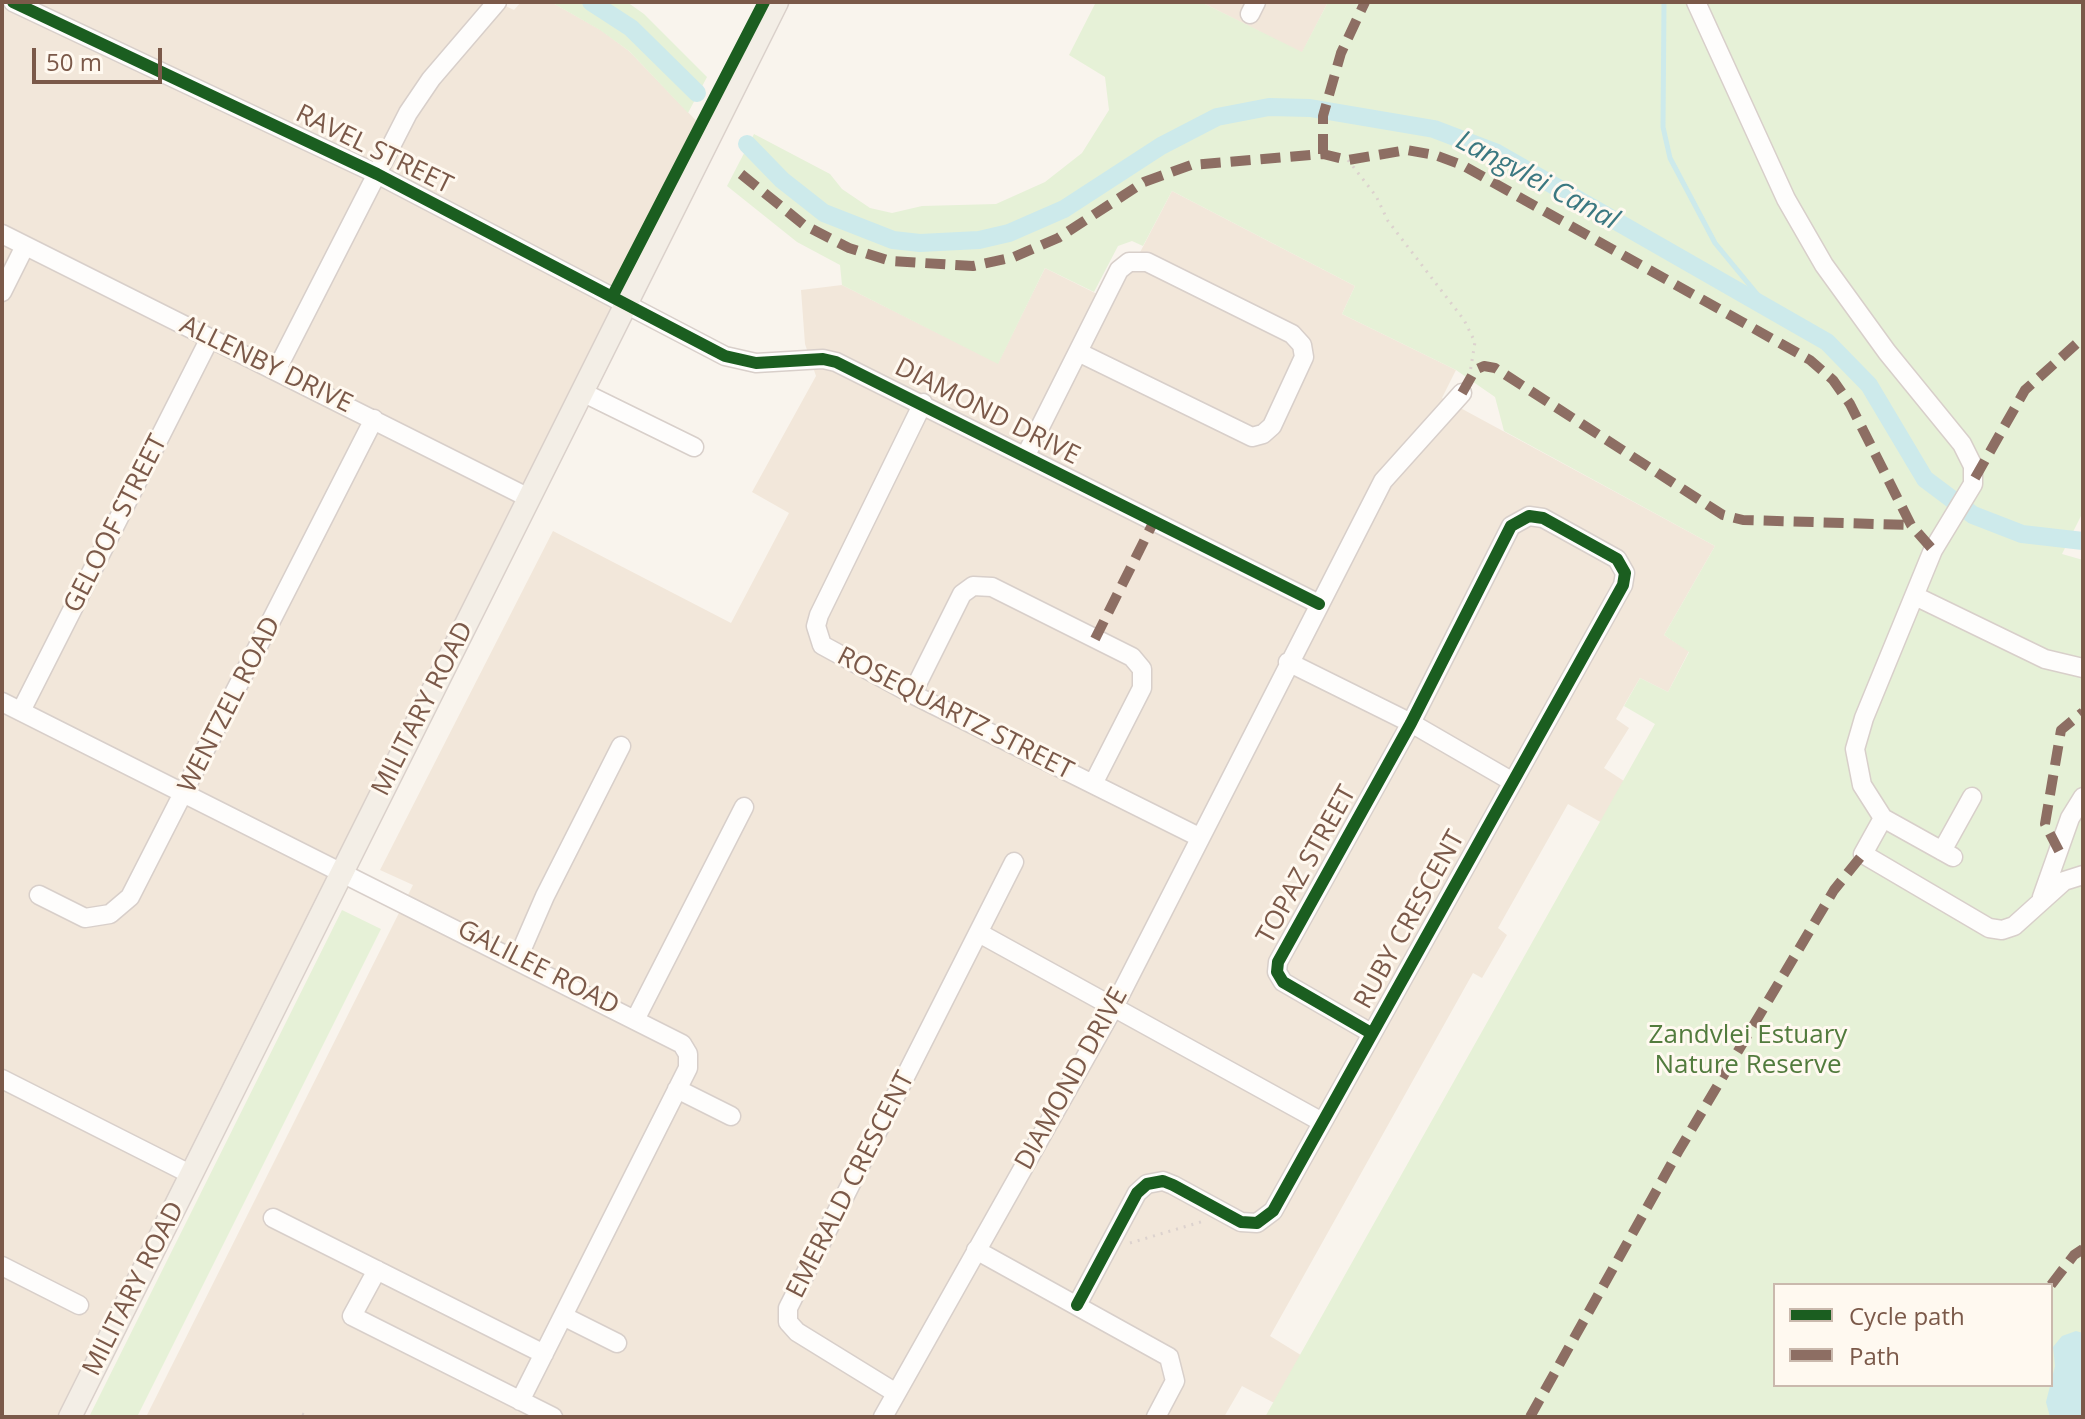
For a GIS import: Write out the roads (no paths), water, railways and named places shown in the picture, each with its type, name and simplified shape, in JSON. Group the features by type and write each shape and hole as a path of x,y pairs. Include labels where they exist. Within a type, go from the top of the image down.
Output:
{"main road":[{"name":"MILITARY ROAD","path":"70,1417 777,2"}],"street":[{"name":"RAVEL STREET","path":"13,2 377,174 625,304"},
{"path":"276,371 418,96 497,2"},
{"path":"1696,2 1786,199 1824,265 1971,458 1975,478 1933,550 1864,718 1855,749 1862,785 1883,818 1948,854 1972,797"},
{"name":"ALLENBY DRIVE","path":"2,234 529,498"},
{"path":"2,292 25,246"},
{"path":"1026,455 1119,270 1136,260 1156,266 1292,334 1302,345 1304,357 1272,426 1263,434 1252,437 1078,352"},
{"name":"DIAMOND DRIVE","path":"625,304 725,356 756,363 823,359 836,362 1319,604 1115,1005 883,1417"},
{"name":"GELOOF STREET","path":"21,711 210,338"},
{"path":"1319,604 1390,471 1466,386"},
{"path":"582,392 694,447"},
{"name":"ROSEQUARTZ STREET","path":"923,403 816,626 817,637 830,652 1199,837"},
{"name":"WENTZEL ROAD","path":"39,895 85,918 110,914 122,907 185,795 374,419"},
{"name":"TOPAZ STREET","path":"1371,1033 1283,982 1278,966 1411,723 1513,523 1529,516 1543,518 1613,555 1625,573 1623,585 1513,782"},
{"path":"912,694 965,591 984,585 1005,593 1132,657 1142,669 1142,688 1093,784"},
{"path":"1915,596 2045,659 2083,668"},
{"path":"1288,662 1411,723 1513,782"},
{"name":"GALILEE ROAD","path":"2,702 518,958 682,1044 688,1054 688,1068 520,1401"},
{"path":"518,958 545,896 621,746"},
{"name":"RUBY CRESCENT","path":"1077,1305 1137,1193 1147,1184 1158,1181 1173,1185 1235,1220 1251,1223 1269,1216 1513,782"},
{"path":"2040,904 2070,818 2083,797"},
{"path":"636,1018 744,807"},
{"path":"1883,818 1863,854 1981,925 2009,928 2064,881 2083,875"},
{"name":"EMERALD CRESCENT","path":"896,1393 797,1332 788,1322 788,1308 1014,862"},
{"path":"979,933 1115,1005 1322,1122"},
{"path":"2,1079 192,1175"},
{"path":"677,1089 731,1116"},
{"path":"273,1218 544,1354"},
{"path":"976,1250 1171,1359 1175,1381 1156,1417"},
{"path":"2,1266 79,1305"},
{"path":"377,1270 352,1316 553,1417"},
{"path":"563,1316 617,1343"}],"water":[{"path":"2076,1331 2083,1333 2083,1417 2050,1417 2046,1402 2050,1387 2053,1387 2053,1347 2062,1336"}],"waterway":[{"name":"Langvlei Canal","path":"591,2 631,28 697,93"},
{"path":"1664,2 1663,127 1670,158 1715,243 1771,311"},
{"name":"Langvlei Canal","path":"747,144 782,180 824,213 893,240 920,243 979,240 1009,233 1064,209 1161,146 1217,117 1269,107 1310,108 1434,129 1497,153 1827,342 1869,385 1925,479 1973,515 2022,534 2083,541"}],"park label":[{"name":"Zandvlei Estuary Nature Reserve","path":"1748,1051"}]}
